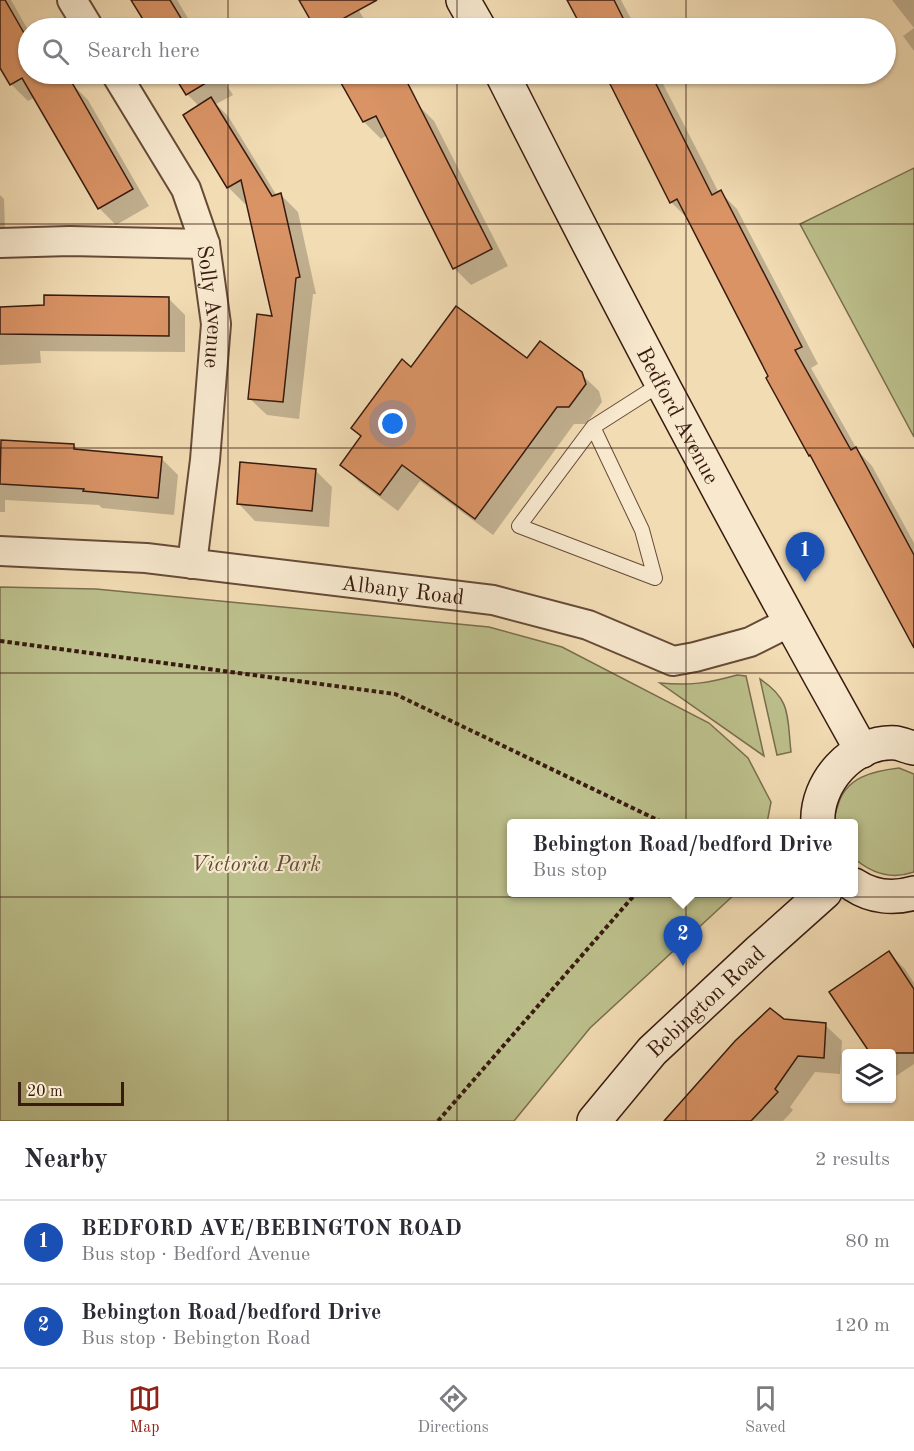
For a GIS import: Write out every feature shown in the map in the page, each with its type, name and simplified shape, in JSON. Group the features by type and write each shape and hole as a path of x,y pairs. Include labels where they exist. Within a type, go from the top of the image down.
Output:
{"main road":[{"path":"463,0 473,18"},
{"name":"Bedford Avenue","path":"507,84 591,249 790,622 862,751"},
{"path":"818,819 817,812 830,777 849,758 869,747 896,743 914,748"},
{"path":"858,887 883,896 903,896 914,893"},
{"name":"Bebington Road","path":"594,1121 652,1051 819,897"}],"street":[{"path":"72,0 83,18"},
{"name":"Solly Avenue","path":"122,84 186,189 205,244 216,324 205,460 192,564"},
{"path":"0,243 70,241 205,244"},
{"name":"Albany Road","path":"0,551 17,550 146,558 493,600 588,625 673,661 750,642 790,622"}],"lane":[{"path":"593,427 642,530 655,578 519,526 593,427 662,382"}],"path":[{"path":"0,641 395,694 656,819"},
{"path":"438,1121 633,897"}],"green space":[{"path":"914,168 914,437 800,224"},
{"name":"Victoria Park","path":"0,587 96,589 489,627 562,647 709,723 748,758 771,802 768,819 507,819 507,897 732,897 590,1028 514,1121 0,1121"},
{"path":"737,675 746,676 764,756 660,683 699,683"},
{"path":"760,679 778,694 783,702 788,719 791,752 777,755"},
{"path":"899,768 914,774 914,872 890,875 868,868 858,861 858,819 834,819 842,795 847,788 862,777"}],"building":[{"path":"0,0 5,0 18,23 18,80 10,85 0,68"},
{"path":"131,0 170,0 181,18 142,18"},
{"path":"299,0 377,0 344,18 309,18"},
{"path":"567,0 614,0 623,18 577,18"},
{"path":"25,84 73,84 133,189 98,209"},
{"path":"179,84 204,84 186,95"},
{"path":"342,84 408,84 492,249 453,269 376,116 363,122"},
{"path":"610,84 656,84 712,195 721,190 802,347 795,350 851,450 856,447 914,555 914,648 766,378 768,376 677,199 670,203"},
{"path":"211,97 272,196 281,193 300,277 296,278 283,402 248,399 257,314 272,316 241,180 227,188 183,115"},
{"path":"44,295 169,297 169,336 0,334 0,307 44,305"},
{"path":"456,306 527,358 540,341 582,372 586,384 569,407 557,407 475,519 402,465 380,495 340,465 361,436 351,428 402,359 411,367"},
{"path":"1,440 74,444 74,449 162,457 158,498 83,491 84,489 0,484"},
{"path":"240,462 316,469 312,511 237,504"},
{"path":"889,951 914,989 914,1053 896,1053 896,1049 867,1049 829,992"},
{"path":"770,1008 784,1019 826,1023 824,1058 798,1056 775,1089 778,1092 751,1121 664,1121 735,1041"}],"place":[{"name":"BEDFORD AVE/BEBINGTON ROAD","path":"805,582"},
{"name":"Bebington Road/bedford Drive","path":"683,966"}]}
